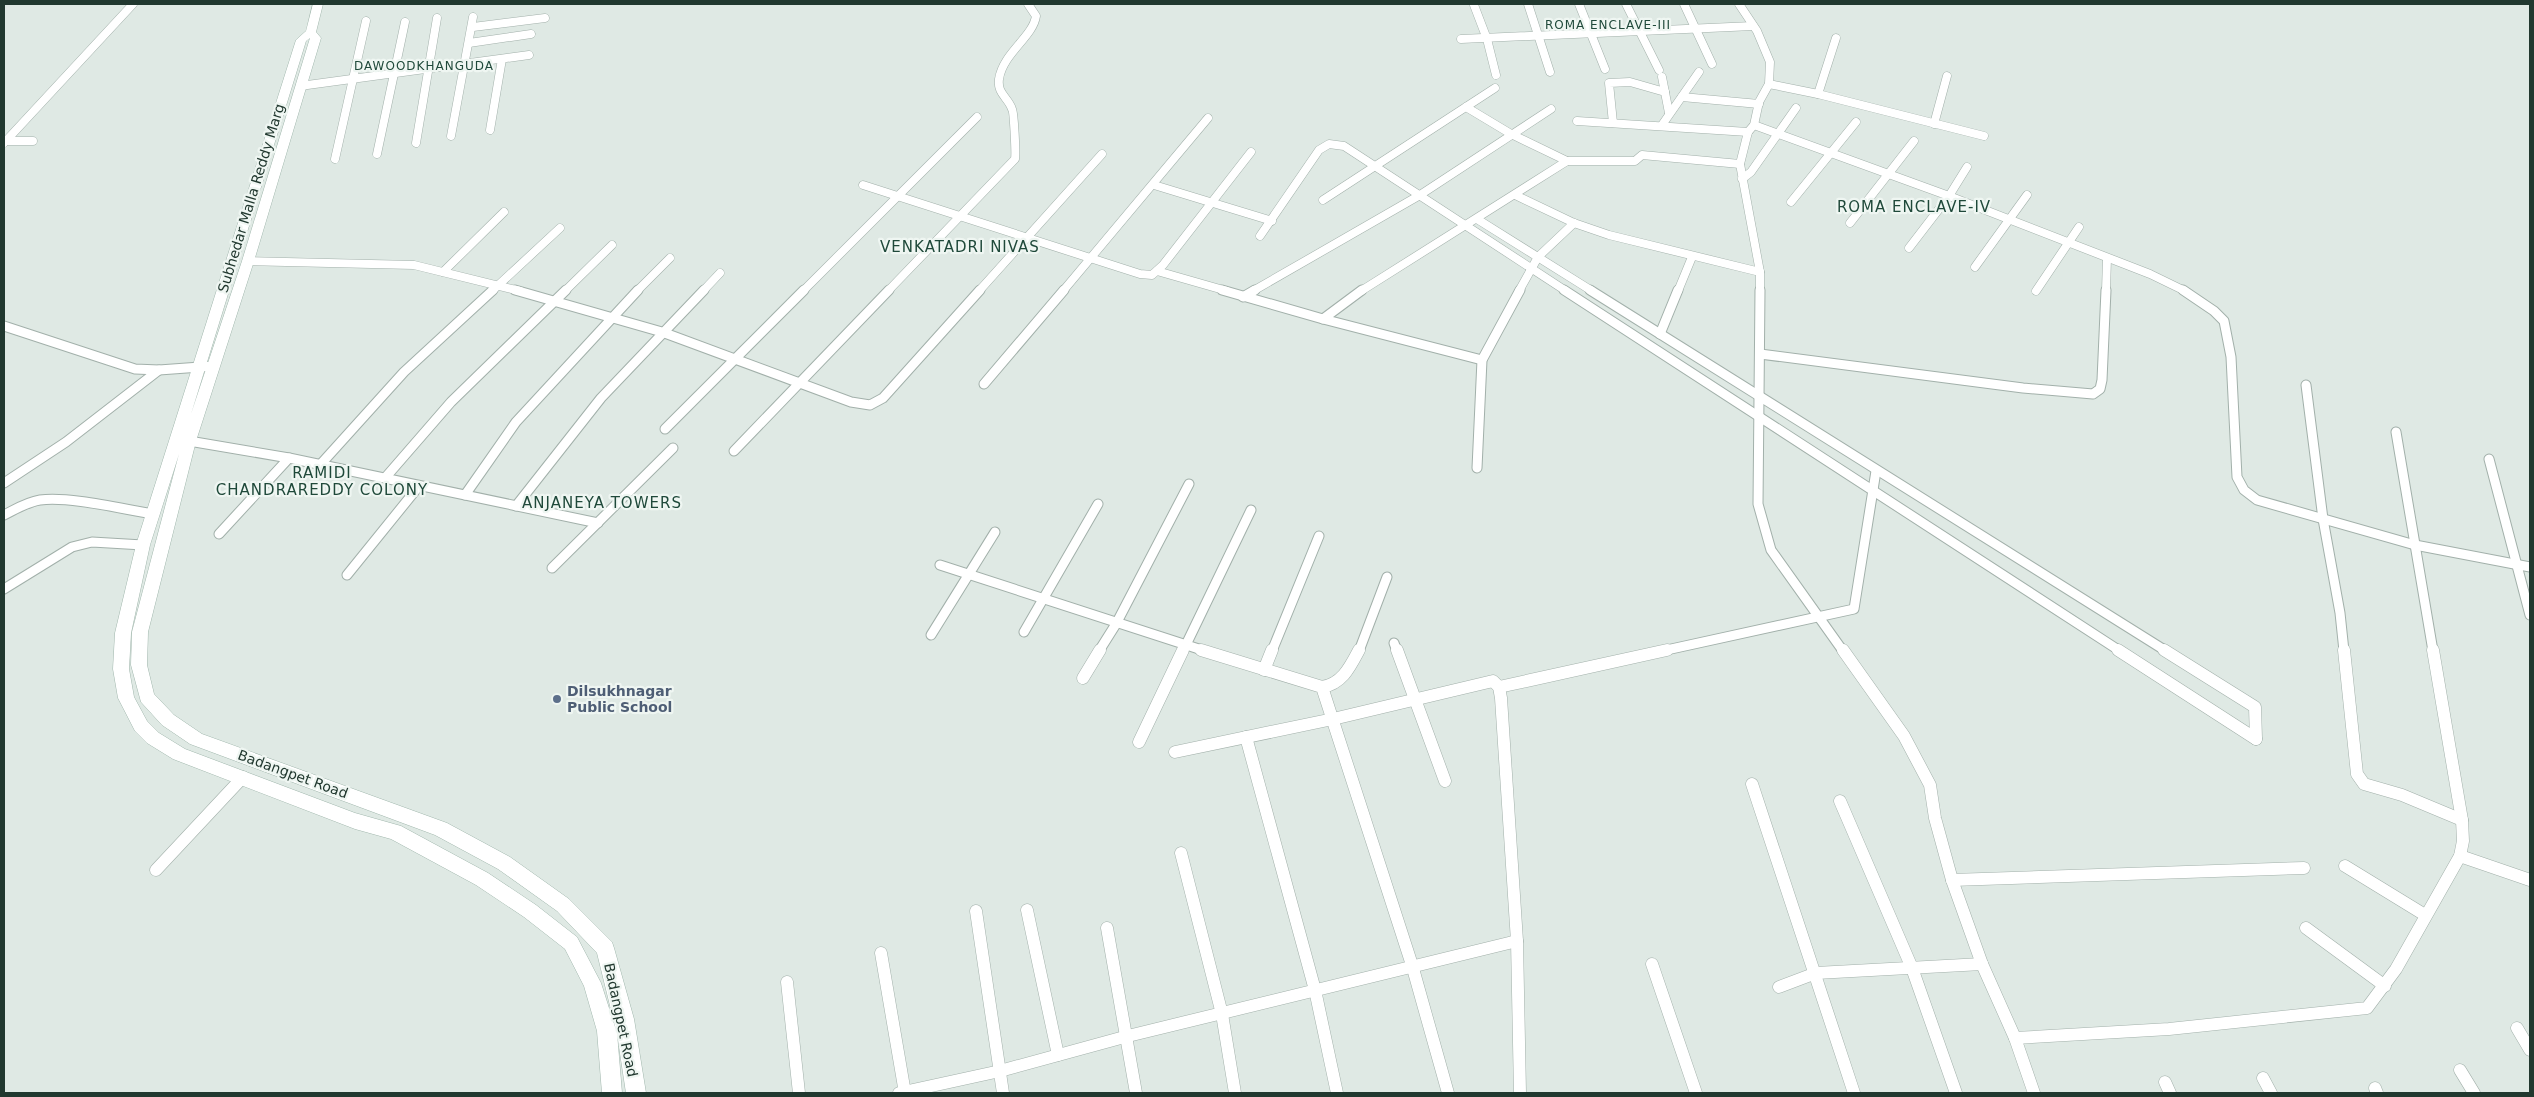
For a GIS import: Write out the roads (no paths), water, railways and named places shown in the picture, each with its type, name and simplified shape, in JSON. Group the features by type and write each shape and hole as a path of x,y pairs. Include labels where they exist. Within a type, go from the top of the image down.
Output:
{"main road":[{"name":"Subhedar Malla Reddy Marg","path":"205,367 301,40 311,32 318,4"},
{"name":"Subhedar Malla Reddy Marg","path":"205,367 248,261 316,38 311,32"},
{"name":"Badangpet Road","path":"205,367 189,441 140,632 139,664 147,697 168,720 196,739 441,829 504,863 563,905 605,948 624,1019 636,1093"},
{"name":"Badangpet Road","path":"205,367 142,545 123,633 121,669 126,698 141,726 153,738 179,754 355,821 395,832 482,879 530,911 571,943 592,983 607,1031 612,1093"}],"street":[{"path":"4,142 133,4"},
{"path":"734,451 1015,159 1018,151 1011,127 1013,110 1001,95 999,80 1002,69 1014,48 1035,23 1036,16 1028,4"},
{"path":"1528,4 1550,72"},
{"path":"1579,4 1605,70"},
{"path":"1626,4 1642,32 1660,74 1669,113"},
{"path":"1684,4 1712,64"},
{"path":"1739,4 1753,26 1770,62 1769,84 1759,104 1740,164 1760,272 1758,504 1764,532 1771,550 1904,736 1930,785 1935,818 1952,880 1982,964 2015,1038 2034,1093"},
{"path":"1474,5 1487,39 1496,75"},
{"path":"451,136 473,27 473,17"},
{"path":"416,143 437,18"},
{"path":"473,27 545,18"},
{"path":"335,159 366,21"},
{"path":"377,154 405,22"},
{"path":"1460,39 1753,26"},
{"path":"469,43 531,34"},
{"path":"1818,94 1836,38"},
{"path":"300,86 529,55"},
{"path":"490,130 502,59"},
{"path":"1662,125 1699,72"},
{"path":"1934,124 1947,76"},
{"path":"1613,123 1609,83 1616,81 1643,84 1665,92"},
{"path":"1769,84 1818,94 1984,136"},
{"path":"1323,200 1495,88"},
{"path":"1682,97 1759,104"},
{"path":"1466,107 1512,134 1567,161 1635,160 1642,155 1740,164"},
{"path":"1243,296 1420,195 1551,108"},
{"path":"1742,179 1751,172 1796,108"},
{"path":"665,429 976,117"},
{"path":"984,384 1154,185 1208,118"},
{"path":"1577,121 1751,128 1778,133 1949,196 2150,274 2188,292 2214,311 2224,321 2231,357 2237,477 2240,487 2257,500 2415,545 2530,567"},
{"path":"1791,202 1833,153 1856,122"},
{"path":"4,142 33,141"},
{"path":"1850,223 1914,141"},
{"path":"1260,236 1323,146 1335,144 1344,146 1759,418 2256,739 2255,707 1477,219"},
{"path":"863,185 1027,239 1140,274 1152,275 1212,203 1251,152"},
{"path":"248,261 414,266 443,272 498,285 662,332 858,404 870,406 877,403 1102,154"},
{"path":"1323,319 1373,282 1516,195 1567,161"},
{"path":"1909,248 1949,196 1967,167"},
{"path":"1154,185 1272,221"},
{"path":"1516,195 1574,223 1616,237 1760,272"},
{"path":"1975,267 2027,195"},
{"path":"443,272 504,212"},
{"path":"1477,468 1482,360 1538,257 1574,223"},
{"path":"2036,291 2079,227"},
{"path":"320,465 404,372 560,228"},
{"path":"385,478 451,402 612,245"},
{"path":"1660,334 1692,257"},
{"path":"465,495 516,422 611,317 670,258"},
{"path":"1760,354 2023,388 2093,394 2100,389 2102,380 2107,258"},
{"path":"1157,271 1323,319 1482,360"},
{"path":"516,506 602,398 662,332 720,273"},
{"path":"4,326 113,364 135,369 159,370 205,367"},
{"path":"4,483 66,442 159,370"},
{"path":"2306,385 2322,519 2340,613 2357,774 2364,784 2386,792 2402,794 2462,820"},
{"path":"2015,1038 2169,1029 2367,1008 2385,986 2460,856 2463,841 2462,820 2396,432"},
{"path":"189,441 289,458 598,523"},
{"path":"552,568 673,448"},
{"path":"220,534 289,458"},
{"path":"2489,459 2530,615"},
{"path":"1499,687 1854,609 1876,471"},
{"path":"1083,678 1116,624 1189,484"},
{"path":"346,575 419,486"},
{"path":"4,515 24,504 40,500 59,500 153,514"},
{"path":"1024,632 1098,504"},
{"path":"1139,742 1251,510"},
{"path":"931,635 995,532"},
{"path":"1264,670 1319,536"},
{"path":"4,589 72,547 92,542 142,545"},
{"path":"940,565 1116,624 1322,687 1333,685 1345,675 1358,652 1388,577"},
{"path":"1394,642 1413,700 1445,782"},
{"path":"1175,752 1333,719 1493,680 1499,687 1518,941 1520,1093"},
{"path":"1322,687 1412,965 1448,1093"},
{"path":"1246,737 1315,990 1337,1093"},
{"path":"156,870 243,777"},
{"path":"1752,784 1816,973 1854,1093"},
{"path":"1840,801 1912,968 1956,1093"},
{"path":"1181,853 1222,1014 1235,1093"},
{"path":"2460,856 2530,880"},
{"path":"2345,866 2425,915"},
{"path":"1952,880 2304,868"},
{"path":"1027,910 1058,1055"},
{"path":"976,911 1003,1093"},
{"path":"1107,928 1128,1036 1136,1093"},
{"path":"2306,928 2385,986"},
{"path":"881,953 903,1093 1000,1071 1128,1036 1412,965 1518,941"},
{"path":"1652,964 1696,1093"},
{"path":"1779,987 1816,973 1982,964"},
{"path":"787,982 799,1093"},
{"path":"2517,1028 2530,1050"},
{"path":"2460,1070 2474,1093"},
{"path":"2263,1078 2271,1093"}],"place":[{"name":"Dilsukhnagar Public School","path":"557,699"}],"district":[{"name":"ROMA ENCLAVE-III","path":"1608,25"},
{"name":"DAWOODKHANGUDA","path":"424,66"},
{"name":"ROMA ENCLAVE-IV","path":"1914,207"},
{"name":"VENKATADRI NIVAS","path":"960,247"},
{"name":"RAMIDI CHANDRAREDDY COLONY","path":"322,482"},
{"name":"ANJANEYA TOWERS","path":"602,503"}]}
